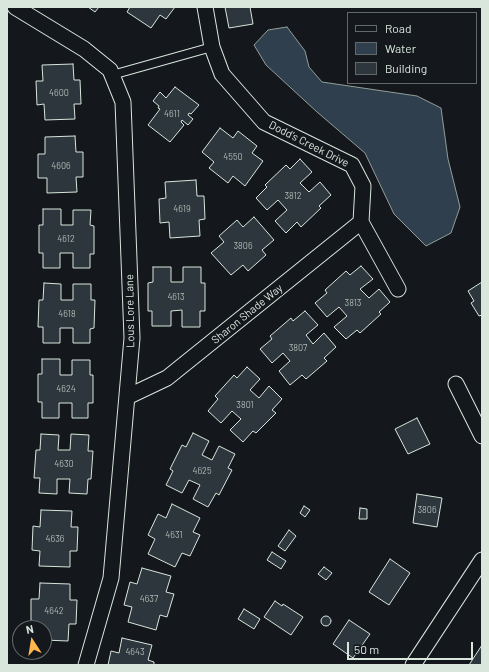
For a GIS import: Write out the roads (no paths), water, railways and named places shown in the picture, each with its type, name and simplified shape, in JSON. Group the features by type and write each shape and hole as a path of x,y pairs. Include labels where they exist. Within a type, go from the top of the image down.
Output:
{"street":[{"name":"Lous Lore Lane","path":"15,7 84,49 110,70 123,102 132,338 111,578 86,665"},
{"name":"Dodd's Creek Drive","path":"205,7 212,47 222,74 264,122 352,164 363,186 361,222"},
{"path":"361,222 398,289"},
{"name":"Sharon Shade Way","path":"126,397 167,378 361,222"},
{"path":"456,384 482,436"},
{"path":"412,665 482,560"}],"lane":[{"path":"112,75 212,47"}],"water":[{"path":"287,27 305,51 309,67 322,82 417,96 441,108 448,159 460,207 451,233 426,246 394,214 365,153 317,112 266,65 254,45 268,30"}]}
